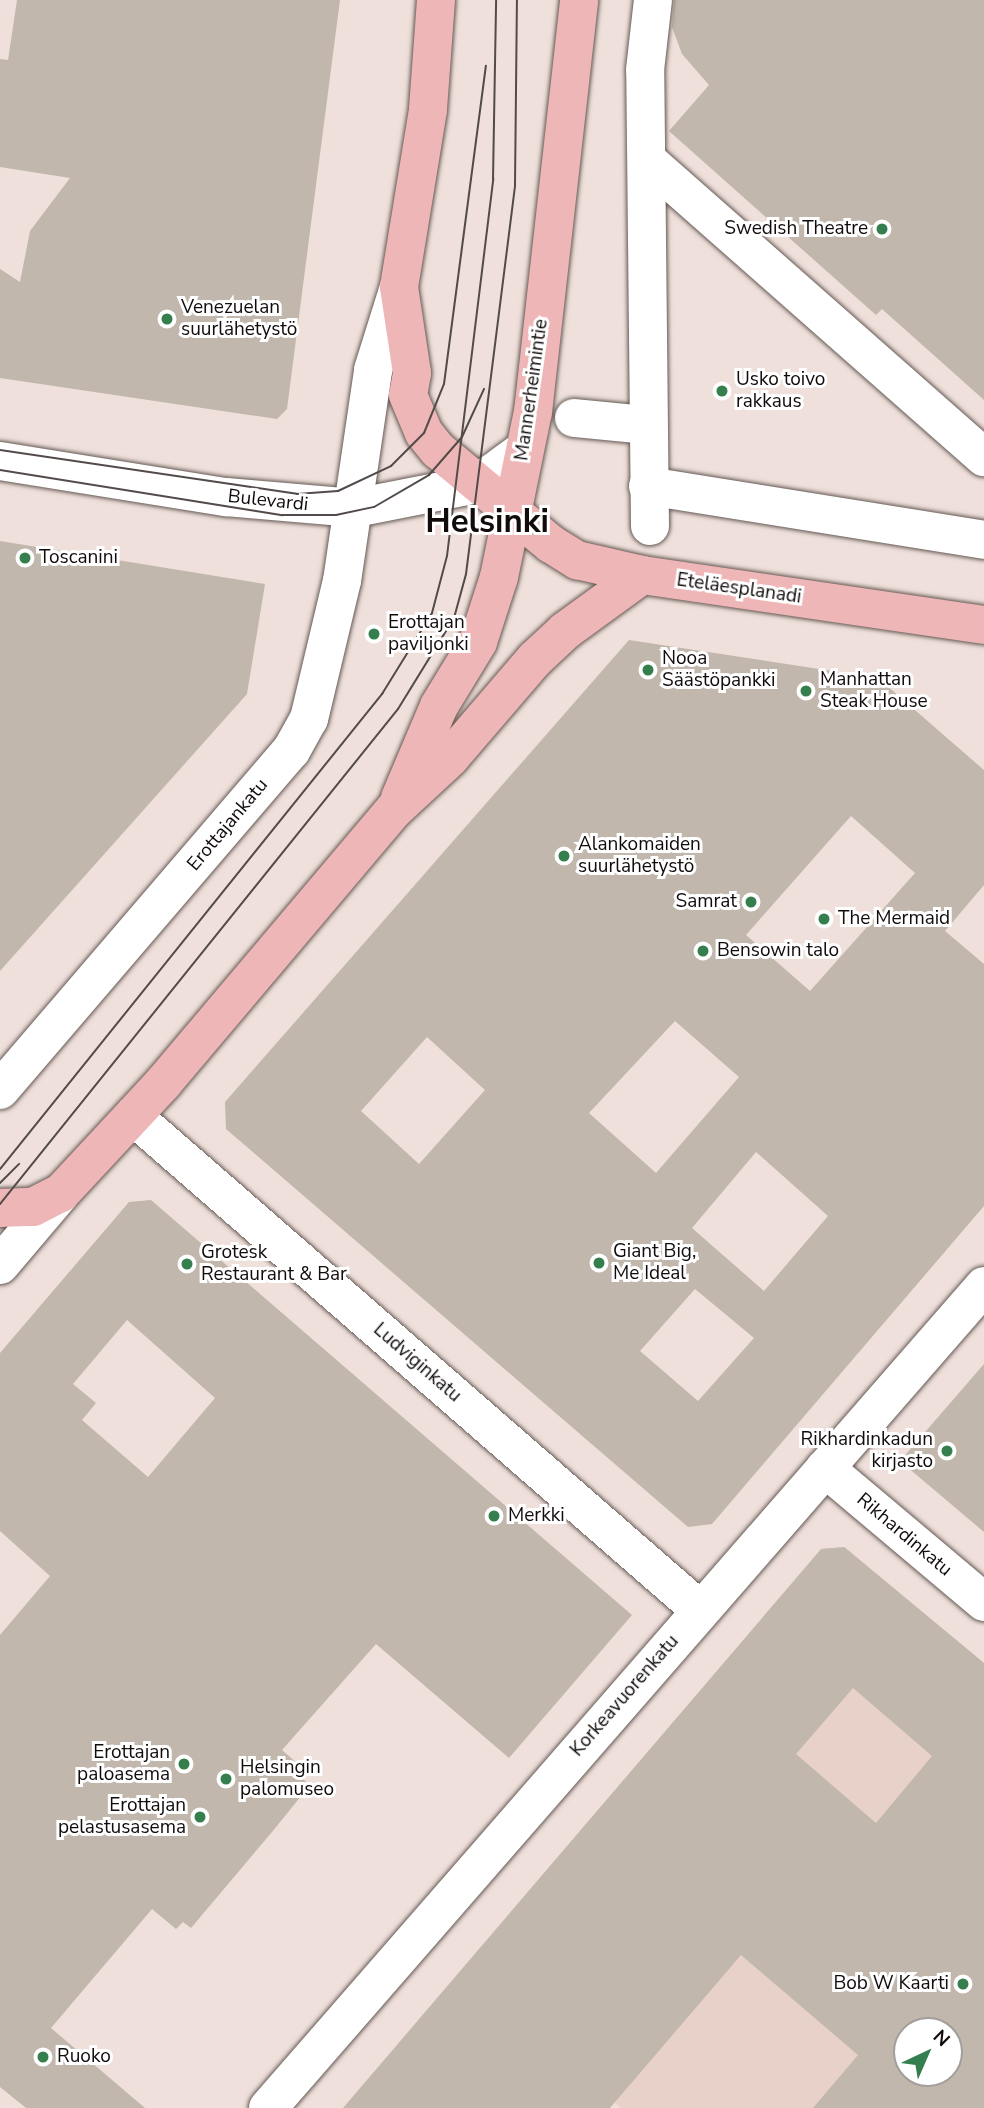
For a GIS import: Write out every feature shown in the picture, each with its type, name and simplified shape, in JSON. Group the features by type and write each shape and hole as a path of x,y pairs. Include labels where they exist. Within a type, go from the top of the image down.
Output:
{"main road":[{"path":"395,809 439,706 478,642 499,577 511,512 438,450 414,415 408,395 412,373 399,287 428,110 436,0"},
{"name":"Mannerheimintie","path":"511,512 533,412 579,0"},
{"name":"Eteläesplanadi","path":"511,512 578,560 642,575 984,625"},
{"path":"0,1208 33,1207 61,1193 133,1116 395,809 450,758 565,631 642,575"}],"street":[{"path":"650,526 645,70 653,0"},
{"path":"648,161 984,457"},
{"path":"355,508 373,370 399,287"},
{"path":"574,418 647,425"},
{"name":"Bulevardi","path":"0,460 226,497 355,508 477,484 524,450"},
{"path":"648,486 984,540"},
{"name":"Erottajankatu","path":"0,1090 291,751 309,719 324,664 355,508"},
{"name":"Ludviginkatu","path":"133,1116 700,1610"},
{"path":"0,1265 61,1193"},
{"name":"Korkeavuorenkatu","path":"268,2108 984,1286"},
{"name":"Rikhardinkatu","path":"825,1468 984,1602"}],"shaded area":[{"path":"845,1547 984,1663 984,2108 621,2108 461,1971 822,1549"}],"building":[{"path":"17,0 340,0 287,409 277,419 0,378 0,269 20,282 30,231 70,178 0,167 0,59 8,60"},
{"name":"Swedish Theatre","path":"674,0 984,0 984,400 882,309 876,315 669,131 709,85 682,54 672,27"},
{"path":"0,541 265,584 247,694 0,971"},
{"path":"629,640 878,678 984,770 984,885 945,931 984,964 984,1206 712,1524 688,1527 226,1129 225,1102","holes":["851,816 915,873 810,991 746,935","675,1021 739,1077 656,1173 589,1113","427,1037 485,1090 419,1164 361,1111","756,1152 828,1216 764,1291 692,1228","695,1289 754,1338 698,1401 640,1351"]},
{"path":"151,1200 632,1615 509,1758 376,1644 282,1750 308,1773 303,1779 310,1785 191,1928 183,1922 176,1929 152,1909 51,2028 145,2108 26,2108 0,2087 0,1635 50,1576 0,1531 0,1353 129,1202","holes":["127,1320 215,1398 148,1477 82,1420 96,1403 73,1384"]},
{"name":"Rikhardinkadun kirjasto","path":"984,1364 984,1532 900,1461"},
{"path":"844,1547 984,1663 984,2108 813,2108 858,2055 741,1955 610,2108 343,2108 821,1549","holes":["853,1688 932,1756 876,1823 796,1754"]}],"tram line":[{"path":"0,1169 382,694 432,613 447,556 493,179 496,0"},
{"path":"0,1204 398,709 454,618 466,574 515,185 517,0"},
{"path":"0,450 297,494 338,491 391,466 424,433 444,384 486,66"},
{"path":"0,470 282,515 336,515 374,507 429,475 462,437 484,389"},
{"path":"0,1183 19,1164"}],"place":[{"name":"Swedish Theatre","path":"882,229"},
{"name":"Venezuelan suurlähetystö","path":"167,319"},
{"name":"Usko toivo rakkaus","path":"722,391"},
{"name":"Toscanini","path":"25,558"},
{"name":"Erottajan paviljonki","path":"374,634"},
{"name":"Nooa Säästöpankki","path":"648,670"},
{"name":"Manhattan Steak House","path":"806,691"},
{"name":"Alankomaiden suurlähetystö","path":"564,856"},
{"name":"Samrat","path":"751,902"},
{"name":"The Mermaid","path":"824,919"},
{"name":"Bensowin talo","path":"703,951"},
{"name":"Giant Big, Me Ideal","path":"599,1263"},
{"name":"Grotesk Restaurant & Bar","path":"187,1264"},
{"name":"Rikhardinkadun kirjasto","path":"947,1451"},
{"name":"Merkki","path":"494,1516"},
{"name":"Erottajan paloasema","path":"184,1764"},
{"name":"Helsingin palomuseo","path":"226,1779"},
{"name":"Erottajan pelastusasema","path":"200,1817"},
{"name":"Bob W Kaarti","path":"963,1984"},
{"name":"Ruoko","path":"43,2057"}],"district":[{"name":"Helsinki","path":"487,522"}]}
